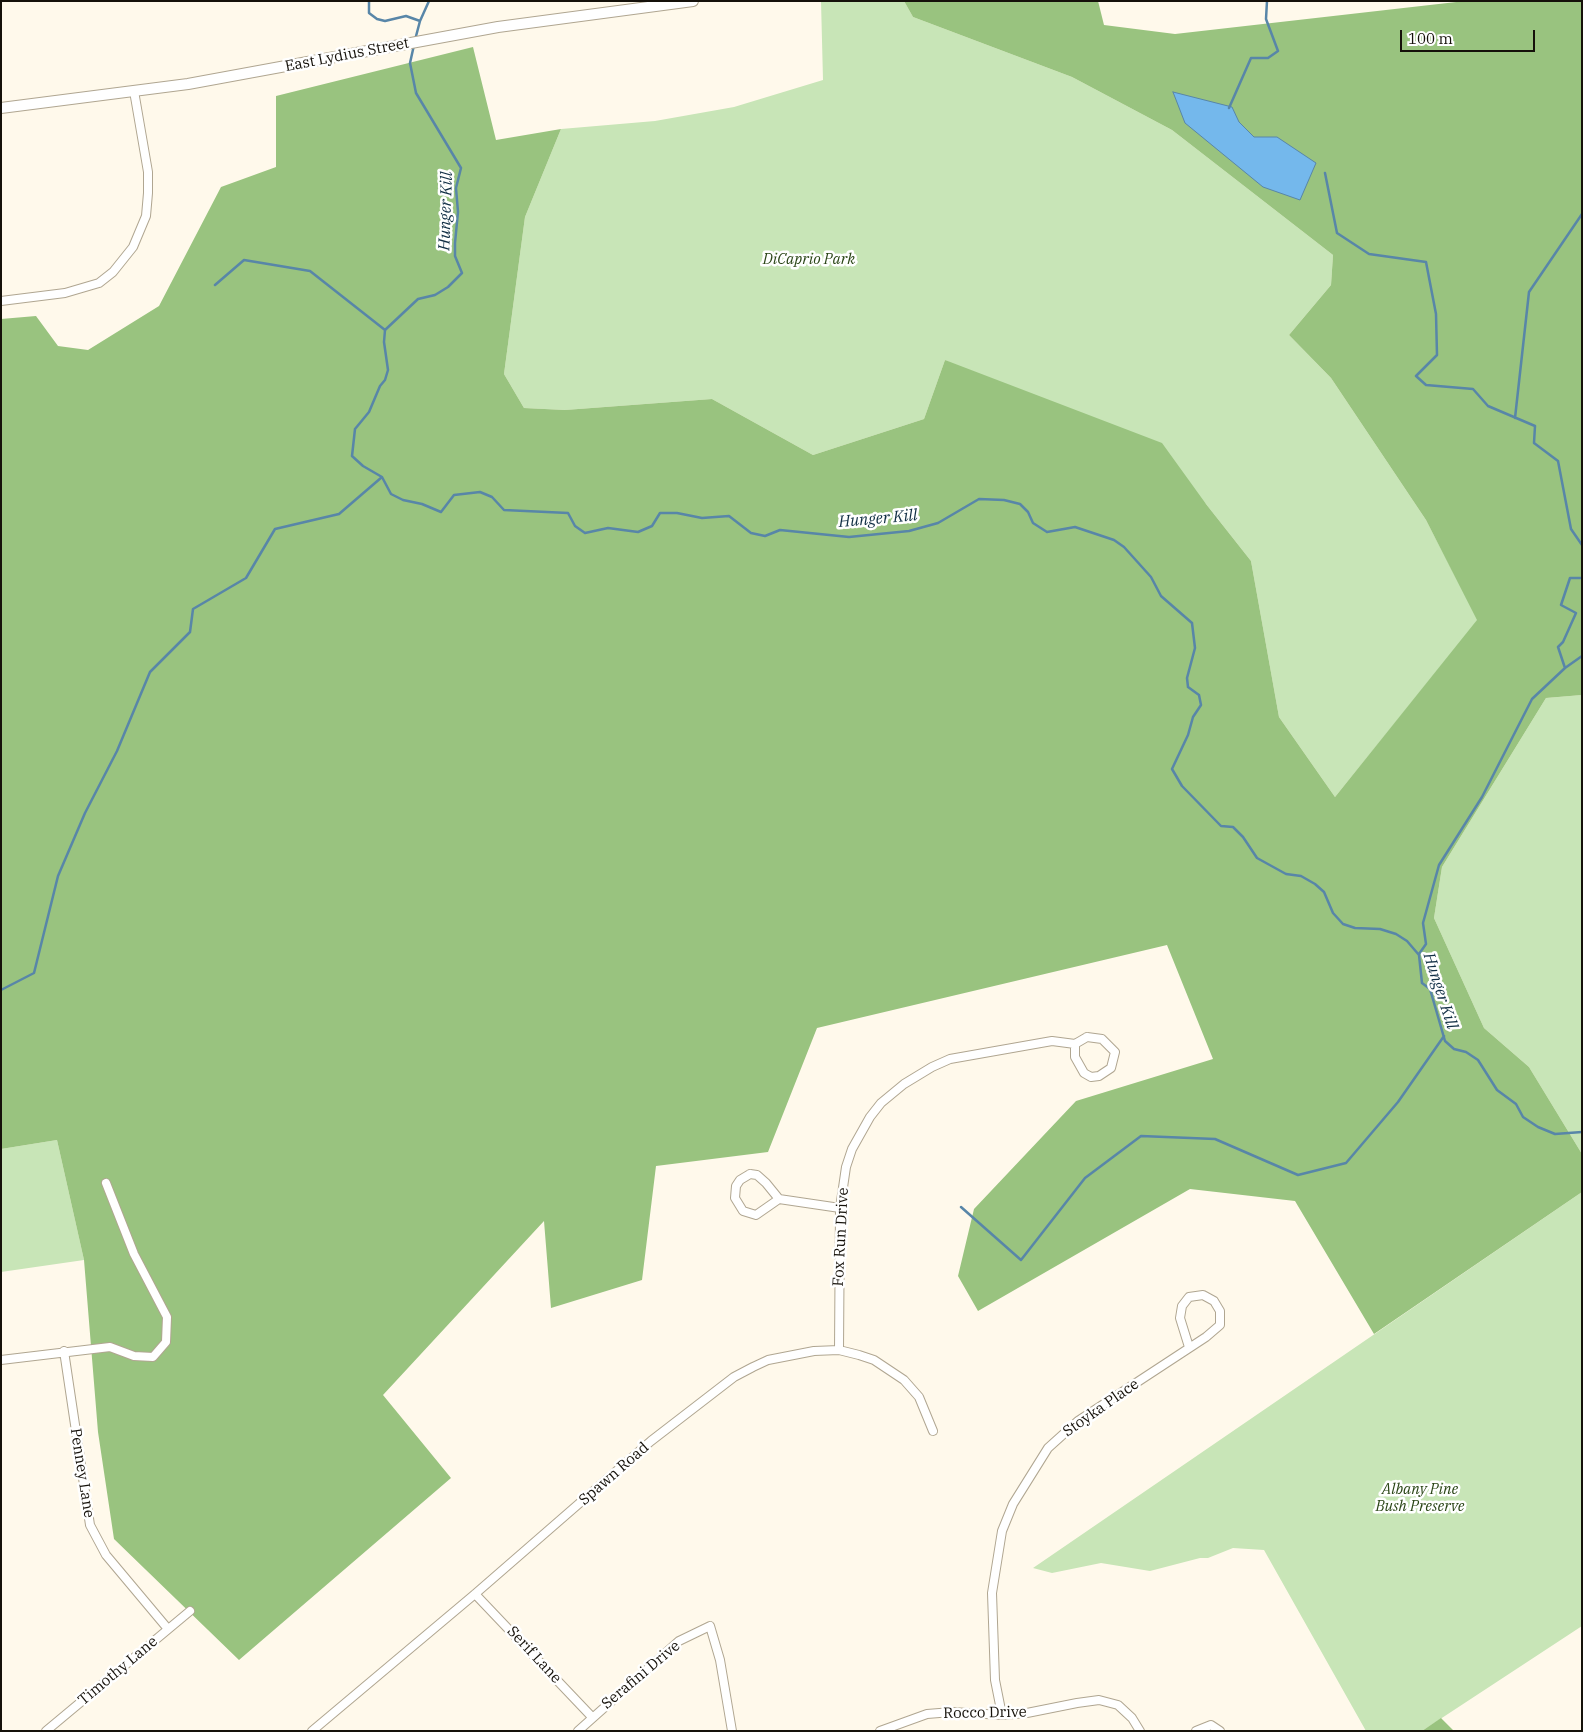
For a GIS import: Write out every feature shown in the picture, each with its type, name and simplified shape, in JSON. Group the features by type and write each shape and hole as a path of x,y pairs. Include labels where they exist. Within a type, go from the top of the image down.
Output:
{"street":[{"name":"East Lydius Street","path":"1,108 204,81 498,27 693,1"},
{"path":"1,301 65,293 91,286 113,272 133,247 146,216 148,193 148,172 134,91"},
{"name":"Fox Run Drive","path":"839,1350 840,1208 846,1167 860,1133 882,1103 904,1084 932,1066 950,1059 1052,1041 1075,1044 1087,1037 1102,1039 1108,1042 1115,1052 1111,1068 1099,1076 1084,1073 1075,1057 1075,1044"},
{"path":"779,1199 764,1211 756,1215 750,1215 738,1204 735,1193 740,1180 750,1174 757,1175 779,1199 840,1208"},
{"path":"1,1360 87,1348 110,1347 134,1356 153,1358 166,1342 167,1317 134,1254 106,1183"},
{"name":"Stoyka Place","path":"1002,1715 995,1680 992,1593 1002,1531 1013,1504 1048,1448 1078,1421 1190,1348 1220,1325 1220,1311 1214,1302 1203,1295 1189,1297 1182,1306 1180,1318 1190,1348"},
{"name":"Spawn Road","path":"312,1731 651,1442 734,1378 768,1360 814,1350 839,1350 874,1360 904,1380 919,1397 933,1431"},
{"name":"Penney Lane","path":"64,1351 90,1524 106,1555 168,1629"},
{"name":"Serif Lane","path":"475,1594 592,1717"},
{"name":"Timothy Lane","path":"46,1731 190,1610"},
{"name":"Serafini Drive","path":"578,1731 679,1641 710,1626 720,1660 732,1731"},
{"name":"Rocco Drive","path":"880,1731 927,1714 952,1712 1002,1715 1027,1713 1077,1702 1099,1700 1118,1705 1132,1718 1140,1731"},
{"path":"1196,1731 1211,1725 1220,1731"}],"green space":[{"name":"DiCaprio Park","path":"821,1 904,1 913,17 1072,77 1172,130 1333,255 1331,285 1289,335 1331,378 1426,520 1478,620 1335,797 1279,717 1251,561 1206,504 945,360 924,419 813,455 712,399 565,410 524,408 504,374 525,217 561,129 655,121 734,107 823,80"},
{"path":"904,1 1098,1 1104,25 1175,34 1465,1 1582,1 1582,695 1546,698 1442,867 1434,918 1484,1028 1529,1067 1582,1154 1582,1192 1374,1334 1295,1201 1190,1189 978,1311 958,1276 974,1209 1076,1101 1213,1059 1167,945 817,1028 768,1152 656,1166 642,1280 551,1308 544,1221 383,1395 451,1478 239,1660 114,1539 98,1432 84,1260 57,1140 1,1149 1,319 36,316 58,346 88,350 159,306 221,187 276,167 276,96 473,47 496,140 561,129 525,217 504,374 524,408 565,410 712,399 813,455 924,419 945,360 1162,443 1206,504 1251,561 1279,717 1335,797 1477,620 1426,520 1331,378 1289,335 1331,285 1333,255 1172,130 1072,77 913,17"},
{"path":"1582,695 1582,1154 1529,1067 1484,1028 1434,918 1442,867 1546,698"},
{"path":"57,1140 84,1260 1,1272 1,1149"},
{"name":"Albany Pine Bush Preserve","path":"1582,1192 1582,1626 1422,1731 1366,1731 1264,1550 1233,1548 1208,1558 1200,1558 1150,1571 1101,1563 1052,1573 1033,1568"},
{"path":"1441,1718 1454,1731 1422,1731"}],"water":[{"path":"1173,92 1232,107 1239,122 1254,137 1277,137 1316,163 1300,200 1263,187 1185,123"}],"waterway":[{"name":"Hunger Kill","path":"369,1 369,13 377,19 385,21 406,16 420,21 415,40"},
{"path":"420,21 429,1"},
{"path":"1229,108 1251,58 1268,58 1278,51 1266,19 1267,1"},
{"name":"Hunger Kill","path":"414,45 410,63 416,93 461,168 456,188 458,212 455,256 462,273 448,287 435,295 418,299 385,330 384,342 388,370 369,412 355,429 352,456 363,466 382,477 391,494 403,500 422,504 441,512 454,495 480,492 492,497 504,510 568,513 575,526 585,533 608,528 638,532 652,526 660,513 677,513 702,518 729,516 751,533 765,536 780,530 849,537 909,531 938,523 979,499 1004,500 1020,504 1028,512 1033,523 1047,532 1075,527 1114,540 1124,547 1151,577 1161,596 1192,623 1195,648 1187,678 1188,687 1199,695 1201,705 1193,717 1188,735 1172,769 1182,786 1221,826 1233,827 1243,837 1257,858 1286,874 1301,876 1315,884 1324,892 1333,913 1343,924 1355,928 1380,929 1396,934 1407,941 1419,955 1422,983 1430,989 1445,1041 1454,1049 1466,1052 1478,1060 1497,1090 1516,1104 1523,1117 1538,1127 1555,1134 1582,1132"},
{"path":"1325,173 1337,233 1369,254 1426,262 1436,314 1437,355 1416,376 1426,385 1473,389 1488,406 1535,426 1534,443 1558,461 1571,529 1582,545"},
{"path":"1515,418 1529,292 1582,214"},
{"path":"215,285 244,260 310,271 385,330"},
{"path":"1,990 34,973 58,876 85,813 117,751 150,672 190,632 193,609 246,578 275,529 339,514 382,477"},
{"path":"1419,954 1426,944 1423,923 1439,865 1482,797 1532,699 1565,668 1558,647 1563,642 1576,613 1561,605 1570,578 1582,578"},
{"path":"1565,668 1582,656"},
{"path":"961,1207 1021,1260 1085,1178 1141,1136 1215,1139 1298,1175 1346,1163 1398,1102 1444,1036"}]}
